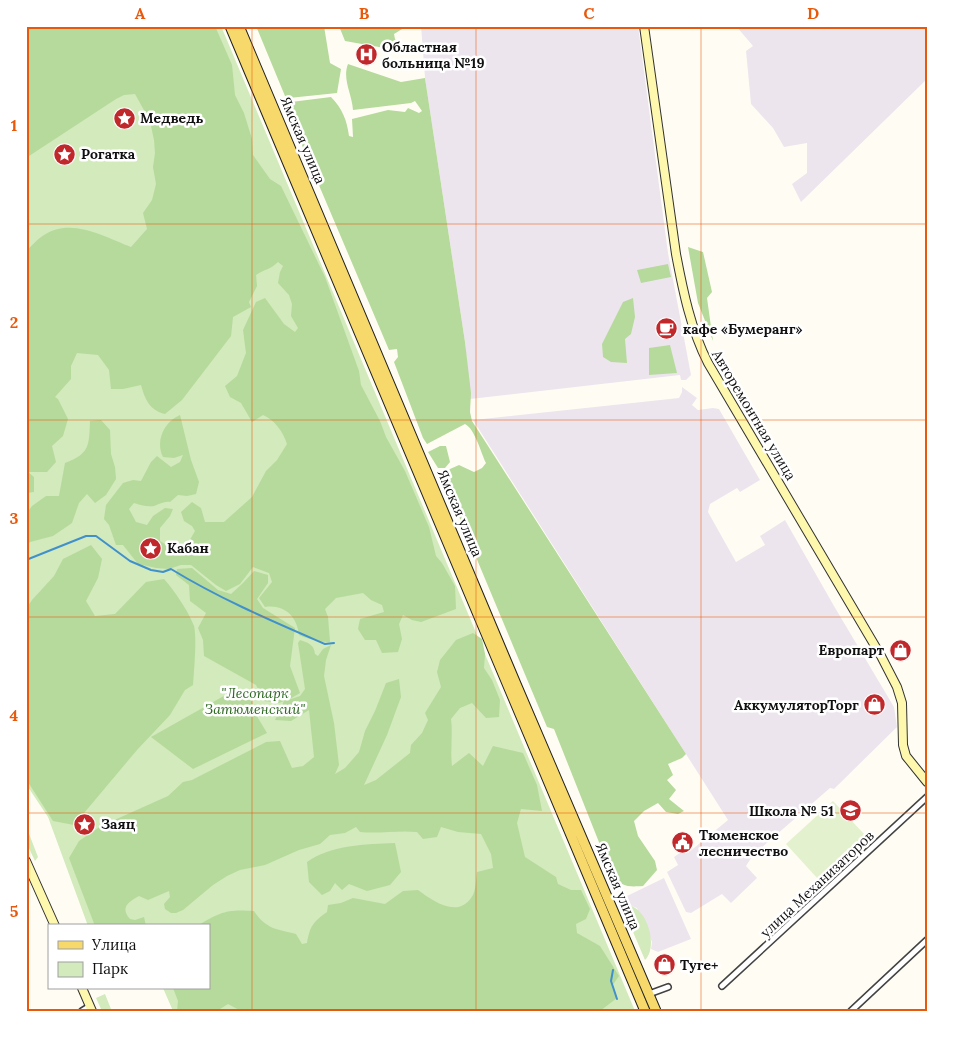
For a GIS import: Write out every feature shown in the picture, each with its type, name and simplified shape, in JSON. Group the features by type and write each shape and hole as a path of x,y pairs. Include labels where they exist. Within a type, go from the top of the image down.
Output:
{"main road":[{"name":"Ямская улица","path":"230,26 645,1011"},
{"name":"Ямская улица","path":"239,26 656,1011"},
{"path":"331,268 340,264"}],"street":[{"name":"Авторемонтная улица","path":"644,26 680,278 696,337 708,363 884,663 902,703 903,745 906,756 927,782"},
{"name":"улица Механизаторов","path":"722,986 927,797"},
{"path":"26,861 54,924"},
{"path":"851,1011 927,940"},
{"path":"649,994 668,986"},
{"path":"82,1011 91,1008 83,990"}],"shaded area":[{"path":"421,26 638,26 668,253 691,375 686,380 681,380 680,375 470,399 465,342 425,78"},
{"path":"736,26 927,26 927,79 801,202 792,184 807,173 807,143 784,147 773,128 751,104 746,51 753,46"},
{"path":"682,387 697,398 692,405 698,410 719,409 760,480 740,492 737,488 710,504 708,512 736,562 765,545 760,536 785,520 894,707 897,727 834,789 830,788 753,855 746,866 757,878 731,903 722,894 691,913 686,912 667,872 678,865 674,857 685,849 688,853 728,820 473,420 679,398"},
{"path":"664,878 691,939 658,952 651,949 652,942 637,908 631,906 627,896"}],"green space":[{"name":"\"Лесопарк Затюменский\"","path":"26,26 221,26 635,1011 173,1011 164,990 210,990 210,924 87,924 48,817 26,784"},
{"path":"26,26 215,26 232,65 235,95 244,113 252,139 253,155 270,179 281,186 325,277 359,371 361,385 405,471 429,527 436,556 455,586 456,609 421,622 403,615 399,624 402,639 398,652 382,653 376,640 365,640 358,629 360,619 384,612 382,605 371,600 363,593 336,598 325,609 328,617 330,642 309,639 299,635 296,622 288,613 278,607 265,607 259,598 272,582 269,573 253,567 240,584 226,591 191,565 181,565 169,569 138,564 123,545 116,545 109,525 104,519 106,505 123,483 133,480 141,481 151,462 157,456 171,467 180,462 183,455 174,458 163,457 160,445 165,427 180,415 191,460 199,482 196,494 178,495 170,502 154,506 134,503 129,509 136,522 147,525 153,516 165,508 173,509 160,528 160,541 175,550 188,543 195,531 192,526 184,521 181,512 192,502 201,508 205,522 224,522 252,497 266,471 277,460 287,444 278,427 267,417 263,415 252,422 241,403 230,397 225,386 237,376 246,353 243,330 256,302 265,298 284,324 295,332 298,328 291,316 292,304 289,295 278,283 283,266 278,262 256,275 257,286 249,302 251,307 233,317 231,336 182,400 165,414 151,407 141,385 123,389 111,389 109,370 98,355 77,353 71,366 71,379 55,397 58,399 68,419 63,436 52,446 56,462 47,472 28,472 34,477 34,492 26,493 26,251 44,235 54,230 65,228 88,230 131,247 147,229 143,213 152,200 156,184 153,167 154,140 150,121 135,94 124,95 116,99 26,158"},
{"path":"256,26 324,26 330,63 341,69 337,93 289,98 285,96"},
{"path":"339,26 407,26 394,34 398,43 396,50 345,41"},
{"path":"348,64 401,82 425,78 465,342 472,421 686,754 682,758 668,764 673,775 667,780 676,790 669,799 684,811 678,814 666,812 658,803 644,811 634,821 638,836 655,861 657,870 643,886 626,885 619,882 612,875 554,729 547,727 445,483 444,475 450,469 459,465 474,472 482,468 486,463 472,431 465,424 427,444 423,438 394,362 398,357 397,349 389,350 287,110 286,103 331,97 343,115 349,136 353,137 352,119 388,110 405,112 408,108 419,113 422,111 415,101 353,110 346,75"},
{"path":"688,247 703,252 712,292 707,298 713,341 698,303"},
{"path":"668,264 671,277 641,283 637,270"},
{"path":"633,298 635,317 631,334 625,339 627,363 611,362 603,357 602,344 623,302"},
{"path":"670,345 677,373 649,375 649,348"},
{"path":"101,420 110,430 111,454 116,479 106,495 95,503 87,494 79,503 72,523 53,536 30,542 26,546 26,514 32,506 46,496 59,496 65,463 84,452 88,442 90,421"},
{"path":"440,446 446,446 450,462 445,468 438,468 428,452"},
{"path":"91,545 102,559 98,578 86,601 95,616 115,614 146,582 164,579 181,601 194,626 195,663 193,685 185,690 170,715 137,750 74,825 53,821 26,779 26,609 54,576 63,559"},
{"path":"192,568 218,590 231,594 254,571 268,575 268,583 257,599 263,608 295,628 290,666 300,693 288,700 300,696 305,689 298,643 300,640 312,646 315,654 318,656 323,649 331,645 326,660 324,676 334,723 339,765 335,774 345,768 359,752 365,731 386,683 399,679 401,697 387,735 364,785 376,780 410,753 411,745 422,733 428,720 425,713 441,687 437,672 440,660 456,640 473,633 482,639 485,654 484,668 492,680 500,700 499,717 486,718 472,703 460,708 451,719 452,766 469,753 483,766 493,746 523,753 537,785 542,811 521,809 517,823 525,857 556,877 558,884 571,890 581,890 590,909 586,919 576,924 577,933 600,946 619,976 612,986 617,998 600,1011 241,1011 228,1004 217,1011 177,1011 178,1001 174,990 210,990 210,924 201,924 218,915 230,911 254,911 267,925 296,934 302,944 307,943 309,932 318,919 327,912 328,905 341,903 353,898 385,904 403,891 418,890 446,906 461,906 473,895 477,872 493,868 491,854 481,834 458,832 441,827 437,837 423,839 417,832 360,832 356,827 345,833 330,835 320,844 299,850 265,865 240,870 227,876 183,910 176,913 171,913 165,909 164,904 170,897 169,891 148,900 139,896 129,903 126,912 130,919 135,920 144,917 146,924 94,924 69,858 79,841 101,826 168,796 183,782 192,780 266,742 280,741 292,768 303,766 314,757 309,710 291,721 275,720 284,701 279,703 264,701 256,685 204,656 203,640 198,628 206,613 190,601 189,585 176,575 177,569"},
{"path":"238,688 248,692 258,718 267,733 193,769 151,737"},
{"path":"833,801 865,835 818,879 786,844"},
{"path":"26,826 38,857 35,861 26,842"},
{"path":"395,843 401,872 390,885 367,891 349,884 342,890 335,883 330,891 322,895 309,882 307,862 316,856 349,846"},
{"path":"631,906 642,915 649,930 651,947 645,960 624,911 627,907"},
{"path":"105,994 111,1009 102,1011 96,998"}],"waterway":[{"path":"26,560 86,536 96,536 130,561 151,570 163,572 171,569 227,600 266,618 325,644 334,643"},
{"path":"613,970 611,981 617,999"}],"place":[{"name":"Областная больница №19","path":"366,55"},
{"name":"Медведь","path":"124,118"},
{"name":"Рогатка","path":"65,154"},
{"name":"кафе «Бумеранг»","path":"667,329"},
{"name":"Кабан","path":"151,548"},
{"name":"Европарт","path":"900,650"},
{"name":"АккумуляторТорг","path":"875,705"},
{"name":"Школа № 51","path":"850,811"},
{"name":"Заяц","path":"85,824"},
{"name":"Тюменское лесничество","path":"683,843"},
{"name":"Tyre+","path":"664,965"}]}
